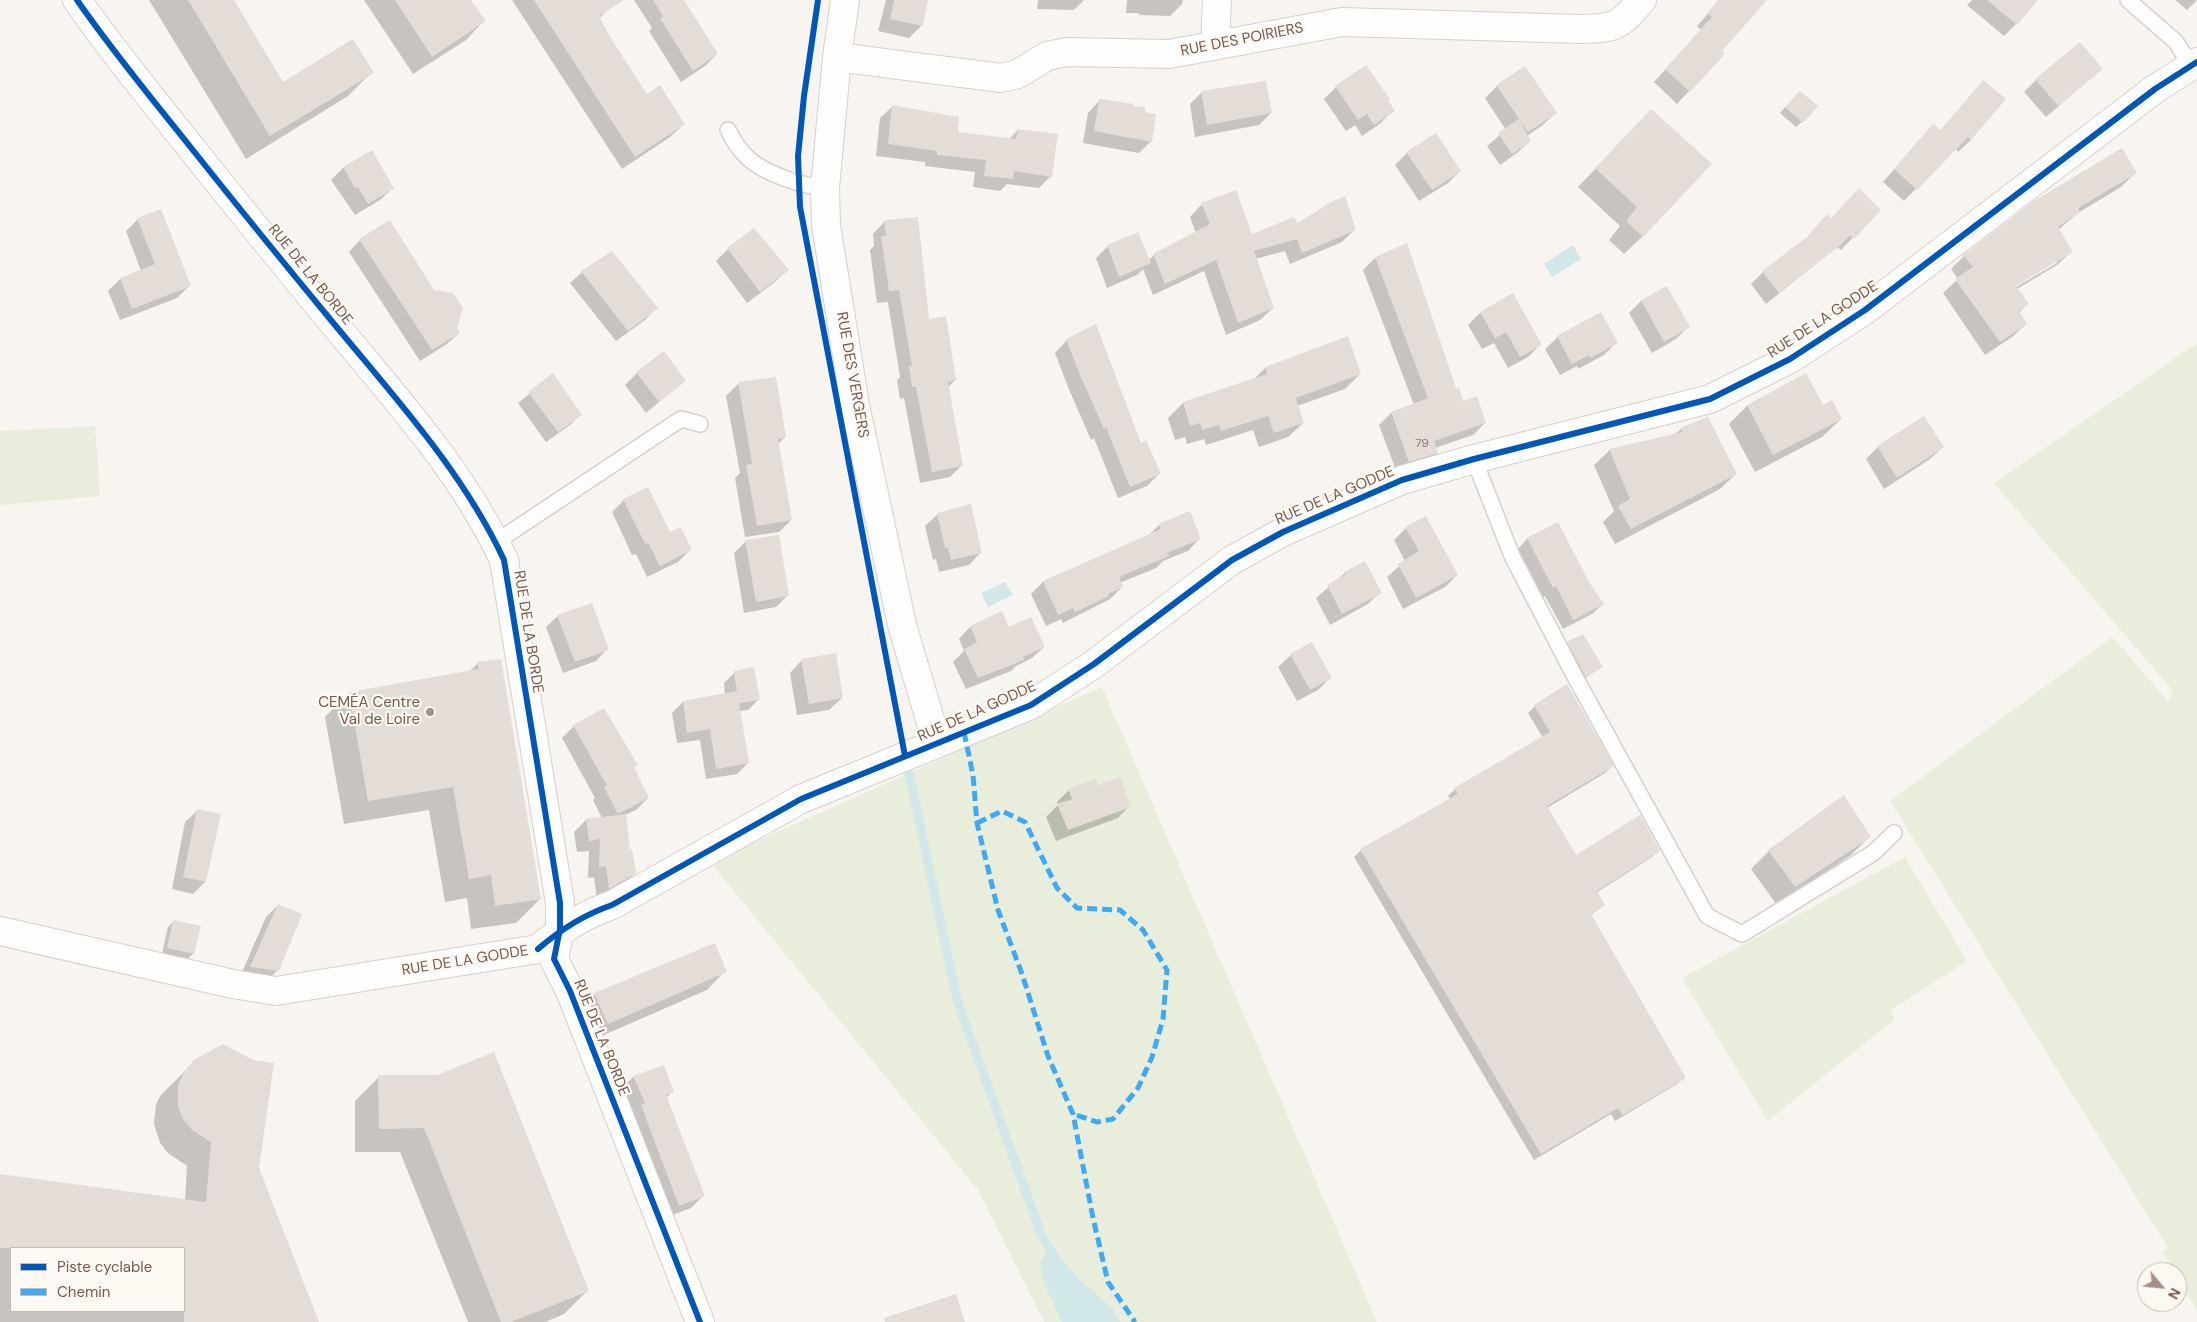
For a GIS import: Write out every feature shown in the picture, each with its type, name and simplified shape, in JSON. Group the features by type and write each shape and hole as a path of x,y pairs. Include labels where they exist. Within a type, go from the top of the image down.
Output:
{"street":[{"name":"RUE DE LA BORDE","path":"77,0 106,42 154,102 293,275 411,416 479,510 496,542 504,560 560,903 560,929 554,959 570,991 700,1322"},
{"name":"RUE DES VERGERS","path":"845,0 837,56 825,188 826,225 855,405 902,625 937,743"},
{"path":"1215,46 1217,0"},
{"name":"RUE DES POIRIERS","path":"837,56 1001,78 1018,74 1048,56 1067,52 1169,54 1342,22 1581,29 1609,28 1620,24 1642,0"},
{"name":"RUE DE LA GODDE","path":"0,931 276,991 538,949 560,929 585,914 612,904 801,799 1031,705 1094,664 1232,560 1283,532 1402,480 1474,459 1710,399 1790,359 1865,310 2147,95 2194,64"}],"lane":[{"path":"2128,0 2176,42 2194,64"},
{"path":"728,130 737,146 750,160 791,181 825,188"},
{"path":"496,542 681,419 700,424"},
{"path":"1474,459 1512,556 1574,675 1707,916 1742,934 1872,854 1894,834"}],"green space":[{"path":"2197,343 2197,1310 2187,1293 2187,1262 2169,1262 2163,1252 2168,1248 1890,801 2112,637 2168,701 2173,691 1994,483"},
{"path":"95,426 100,496 0,505 0,431"},
{"path":"1102,687 1377,1322 1044,1322 978,1190 710,862"},
{"path":"1905,857 1967,961 1891,1010 1895,1019 1768,1121 1682,978"}],"shaded area":[{"path":"1573,245 1581,259 1552,277 1544,264"},
{"path":"1005,582 1013,595 988,607 981,593"},
{"path":"1045,1253 1057,1255 1083,1283 1113,1309 1120,1322 1062,1322 1044,1283 1040,1264"}],"building":[{"path":"188,0 234,0 283,82 353,39 374,73 270,136"},
{"path":"395,0 471,0 486,21 432,57"},
{"path":"534,0 624,0 599,16 610,37 647,94 660,85 685,124 635,157"},
{"path":"653,0 684,0 718,54 693,71 660,18 663,16"},
{"path":"894,0 928,0 923,26 890,19"},
{"path":"1718,0 1767,0 1722,51 1725,54 1690,92 1665,69 1712,17 1707,13"},
{"path":"1987,0 2038,0 2017,25"},
{"path":"2080,42 2103,69 2058,106 2035,79"},
{"path":"1366,65 1390,99 1388,100 1395,111 1374,125 1367,114 1358,120 1335,86"},
{"path":"1525,66 1557,113 1528,132 1496,85"},
{"path":"1983,80 2006,99 1971,140 1968,137 1917,190 1894,169 1933,124 1941,130"},
{"path":"1266,81 1272,113 1207,125 1201,91"},
{"path":"1800,91 1818,106 1803,123 1785,107"},
{"path":"1099,99 1134,104 1133,106 1145,107 1145,112 1156,114 1152,142 1094,131"},
{"path":"892,105 959,117 958,132 1016,139 1018,129 1058,134 1052,177 1014,171 1013,179 984,176 986,160 937,155 937,151 888,144"},
{"path":"1651,109 1712,164 1643,237 1626,221 1637,207 1595,168"},
{"path":"1519,119 1531,141 1512,154 1498,133"},
{"path":"1436,133 1461,171 1432,190 1406,152"},
{"path":"2122,148 2137,173 2078,208 2080,212 2058,227 2073,252 2016,286 2029,304 2019,311 2027,324 2000,342 1955,279 1973,267 1963,255 2034,201"},
{"path":"372,150 394,188 368,204 358,187 355,188 343,167"},
{"path":"1859,188 1881,210 1854,239 1850,235 1842,244 1779,293 1762,271 1807,237 1827,214 1831,218"},
{"path":"1236,190 1252,234 1294,217 1298,223 1331,202 1345,196 1356,230 1302,253 1297,239 1254,251 1274,308 1238,323 1216,260 1165,284 1153,254 1210,224 1201,203"},
{"path":"161,209 191,286 132,309 120,278 155,264 137,218"},
{"path":"918,217 929,319 946,316 956,380 948,382 963,466 932,472 916,387 912,387 909,366 912,366 899,290 889,291 881,236 886,236 884,220"},
{"path":"390,220 434,290 453,293 463,308 457,328 460,333 432,350 359,239"},
{"path":"754,228 789,270 760,292 727,248"},
{"path":"1138,232 1151,263 1119,277 1107,245"},
{"path":"1407,243 1456,388 1459,387 1463,401 1477,396 1486,423 1434,441 1438,453 1409,462 1391,412 1428,398 1375,257"},
{"path":"612,251 658,308 628,331 581,271"},
{"path":"1667,286 1690,327 1664,342 1641,300"},
{"path":"1513,293 1542,345 1520,357 1506,332 1495,338 1480,312"},
{"path":"1601,312 1618,343 1590,358 1589,355 1572,364 1557,336"},
{"path":"1096,324 1141,443 1146,440 1161,474 1130,487 1106,427 1104,429 1066,339"},
{"path":"1348,336 1361,374 1296,398 1304,423 1274,433 1268,416 1221,431 1219,425 1202,430 1200,423 1190,426 1183,402 1267,374 1265,367"},
{"path":"664,351 686,381 659,402 636,372"},
{"path":"553,373 582,415 558,432 528,392"},
{"path":"1806,373 1823,405 1832,400 1842,419 1773,455 1747,405"},
{"path":"776,377 786,437 778,439 792,520 757,526 746,465 752,464 738,382"},
{"path":"1924,416 1944,447 1897,478 1877,446"},
{"path":"1708,417 1737,474 1631,529 1618,506 1630,499 1609,449 1682,432 1680,428"},
{"path":"648,487 670,532 681,527 692,550 660,566 648,543 645,544 623,499"},
{"path":"971,504 982,553 951,560 948,548 945,548 937,513"},
{"path":"1190,511 1201,539 1167,553 1169,556 1119,577 1123,587 1108,594 1109,596 1075,612 1073,608 1058,615 1043,581 1161,529 1158,524"},
{"path":"1426,516 1458,575 1416,598 1398,564 1419,551 1405,527"},
{"path":"1558,522 1589,582 1604,604 1573,620 1556,586 1553,588 1527,538"},
{"path":"779,535 789,596 756,602 745,540"},
{"path":"1365,561 1382,593 1342,614 1327,585 1345,575 1344,572"},
{"path":"592,603 609,650 575,662 557,615"},
{"path":"1002,611 1009,627 1031,617 1045,647 1023,657 1024,660 978,678 964,649 977,642 970,626"},
{"path":"1583,634 1603,667 1586,677 1567,642"},
{"path":"1312,642 1332,678 1310,690 1290,654"},
{"path":"836,653 843,698 809,704 801,659"},
{"path":"501,659 541,899 495,906 491,875 469,879 453,787 368,801 349,692 479,669 477,662"},
{"path":"754,667 760,700 739,703 749,763 716,769 710,729 687,733 683,701 737,691 734,671"},
{"path":"1567,684 1614,766 1547,806 1576,855 1640,815 1660,851 1597,891 1605,905 1591,914 1686,1078 1623,1115 1618,1108 1541,1154 1360,849 1458,794 1454,788 1550,732 1534,705"},
{"path":"604,708 638,765 634,767 649,798 618,814 604,787 607,786 573,725"},
{"path":"1120,777 1131,807 1068,830 1057,804 1072,799 1068,789 1096,779 1098,785"},
{"path":"1844,795 1871,837 1795,887 1768,850"},
{"path":"197,809 221,814 206,882 183,877"},
{"path":"626,814 630,849 632,849 636,873 609,889 606,866 599,867 600,839 589,841 586,819"},
{"path":"278,904 302,914 279,971 250,967"},
{"path":"173,920 201,926 194,954 167,948"},
{"path":"715,943 727,972 608,1024 594,993"},
{"path":"223,1044 253,1060 274,1063 259,1168 319,1322 184,1322 185,1247 0,1248 0,1174 206,1202 211,1142 192,1130 183,1119 178,1106 178,1085 185,1070 194,1060"},
{"path":"494,1052 589,1291 511,1322 501,1322 424,1128 379,1129 378,1075 437,1075"},
{"path":"664,1065 674,1092 666,1095 705,1196 679,1206 641,1105 645,1103 633,1076"},
{"path":"956,1294 965,1322 885,1322 884,1318"}],"waterway":[{"path":"909,773 957,1000 1041,1234 1058,1263"}],"marked path":[{"path":"964,732 973,775 977,823 998,910 1022,974 1048,1056 1073,1114 1093,1218 1108,1282 1135,1322"},
{"path":"977,823 1002,811 1025,822 1057,888 1077,908 1120,910 1143,930 1167,970 1163,1019 1152,1057 1138,1088 1113,1119 1097,1122 1073,1114"}],"cycle path":[{"path":"77,0 119,57 210,171 427,437 469,497 504,560 560,903 560,929 554,959 570,991 700,1322"},
{"path":"818,0 804,96 798,156 800,207 905,756"},
{"path":"538,949 573,923 591,913 612,905 801,799 1031,705 1094,664 1232,560 1283,532 1402,480 1474,459 1710,399 1790,359 1865,310 2155,89 2197,62"}],"place":[{"name":"CEMÉA Centre Val de Loire","path":"430,712"}]}
